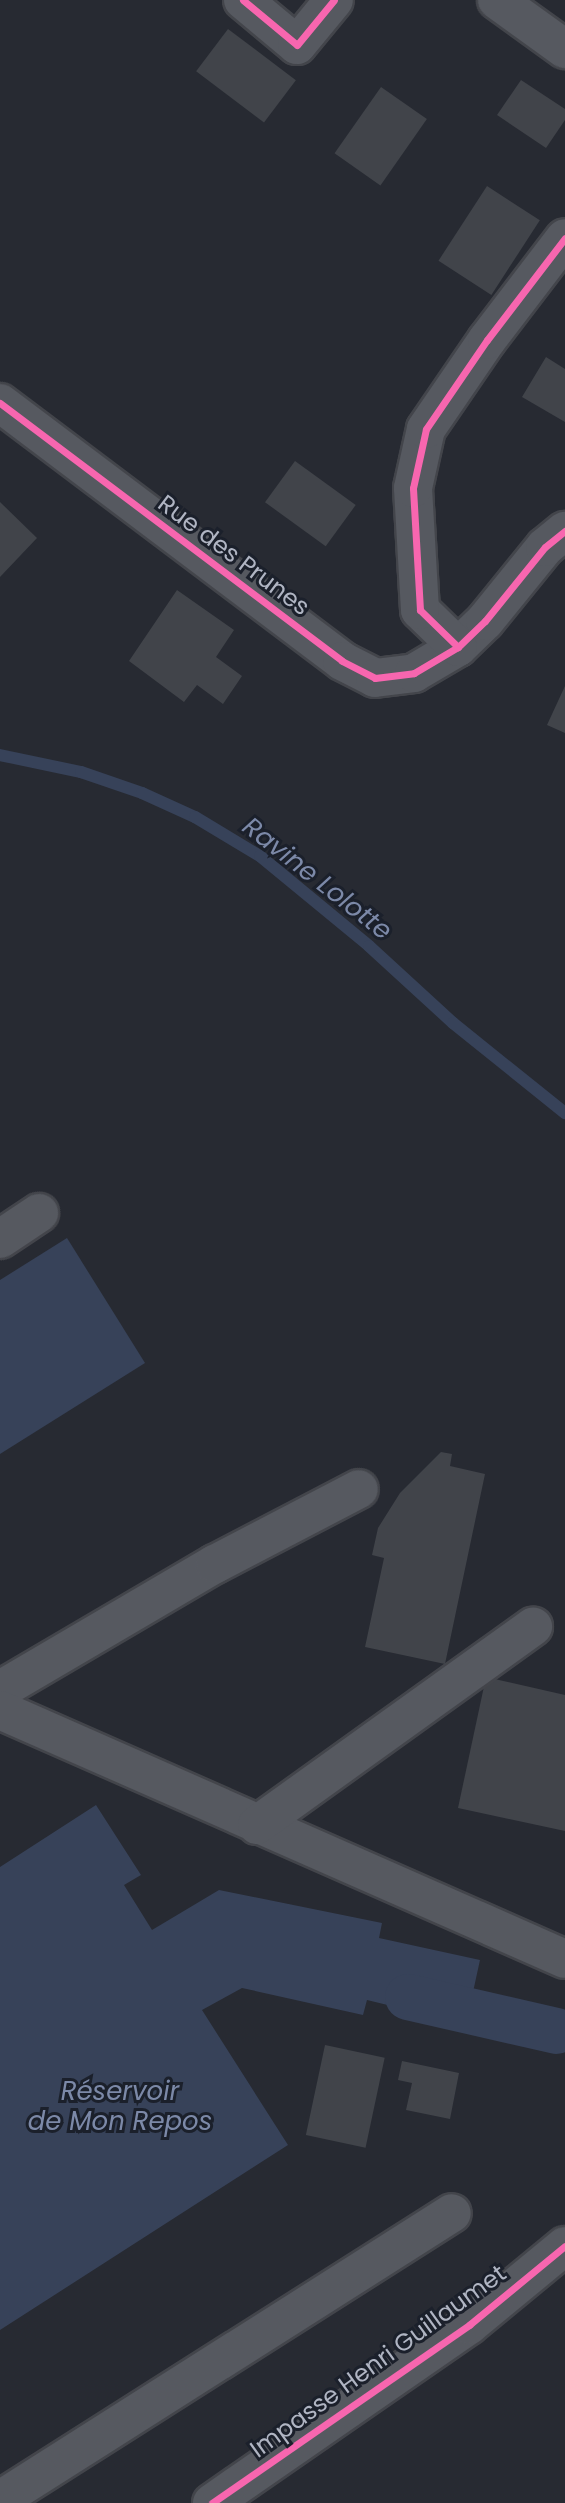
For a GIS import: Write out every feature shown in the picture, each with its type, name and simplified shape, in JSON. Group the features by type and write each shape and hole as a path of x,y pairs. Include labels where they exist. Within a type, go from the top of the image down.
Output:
{"street":[{"path":"243,0 297,46 334,0"},
{"path":"497,0 565,49"},
{"path":"458,647 420,610 413,488 426,429 486,340 565,238"},
{"name":"Rue des Prunes","path":"0,403 353,666 375,678 414,673 458,647 485,621 545,547 565,531"},
{"path":"0,1239 38,1213"},
{"path":"0,1690 215,1564 359,1489"},
{"path":"257,1825 533,1627"},
{"path":"0,1710 565,1959"},
{"path":"0,2500 452,2213"},
{"name":"Impasse Henri Guillaumet","path":"212,2503 469,2325 565,2246"}],"water":[{"path":"67,1238 145,1363 0,1454 0,1280"},
{"name":"Réservoir de Mon Repos","path":"96,1805 141,1875 124,1885 152,1930 219,1890 382,1923 379,1938 480,1960 466,2024 367,2000 363,2015 242,1988 202,2010 288,2145 0,2330 0,1867"}],"building":[{"path":"228,29 296,80 264,122 196,71"},
{"path":"521,80 565,109 565,120 546,148 497,115"},
{"path":"381,87 427,119 380,185 335,153"},
{"path":"487,186 540,220 491,295 439,261"},
{"path":"546,357 565,369 565,422 522,397"},
{"path":"295,461 356,505 326,546 265,502"},
{"path":"0,502 37,538 0,577"},
{"path":"177,590 234,630 216,657 242,676 223,704 197,685 184,702 129,661"},
{"path":"565,686 565,733 547,725"},
{"path":"441,1452 452,1454 450,1466 485,1474 445,1664 365,1647 384,1558 372,1555 378,1528 400,1493"},
{"path":"486,1677 565,1695 565,1831 458,1808"},
{"path":"325,2045 385,2058 366,2148 306,2135"},
{"path":"402,2061 459,2073 450,2119 406,2110 412,2083 398,2080"}],"waterway":[{"name":"Ravine Lolotte","path":"0,755 81,772 142,793 195,817 260,856 369,946 453,1023 565,1113"},
{"path":"408,1997 556,2031"}],"cycle path":[{"path":"243,0 297,45 334,0"},
{"path":"458,647 420,610 413,488 426,429 487,340 565,238"},
{"path":"0,403 342,661 375,678 414,673 458,647 485,621 545,547 565,531"},
{"path":"212,2503 469,2325 565,2246"}]}
